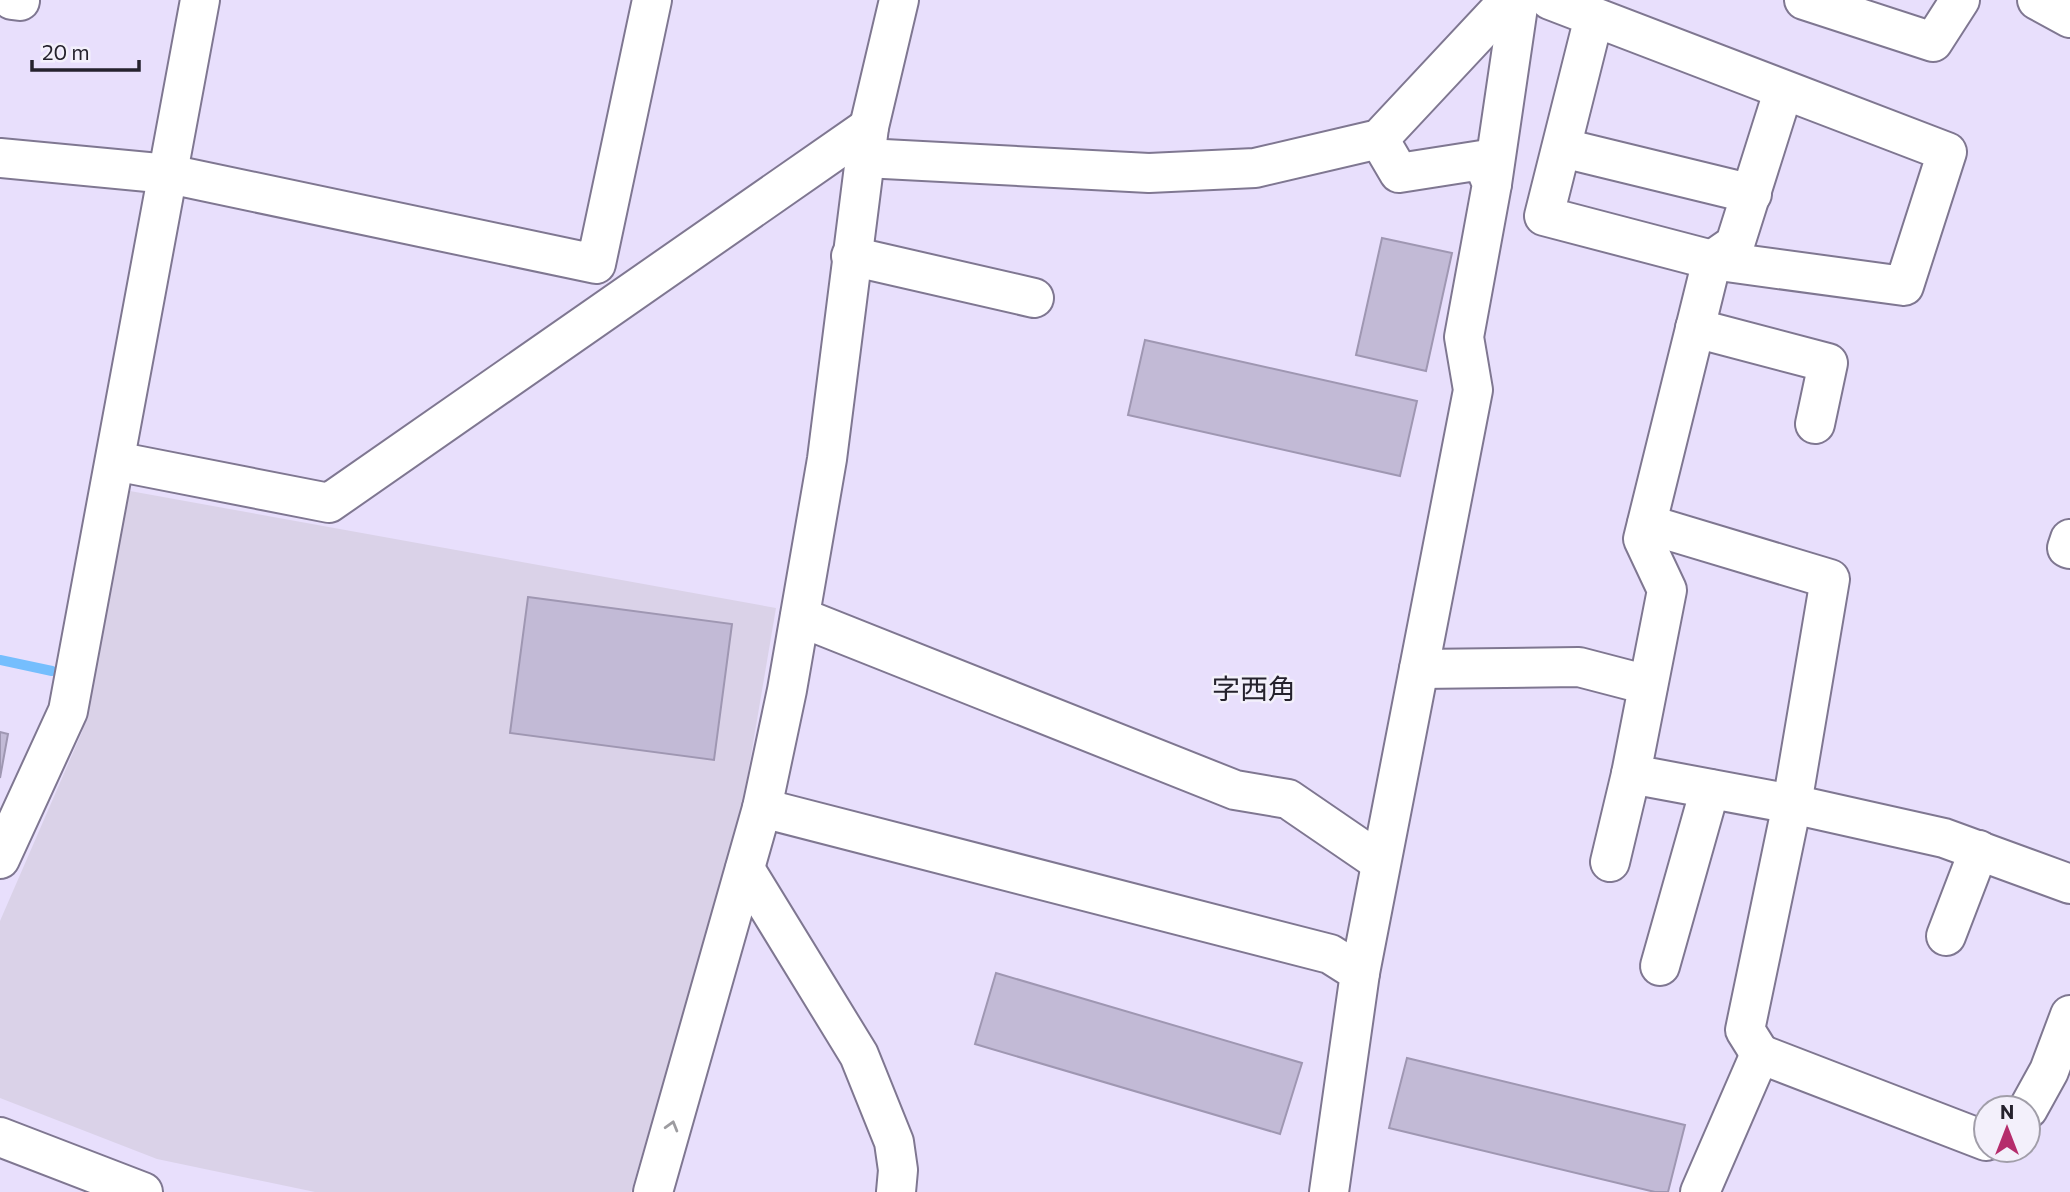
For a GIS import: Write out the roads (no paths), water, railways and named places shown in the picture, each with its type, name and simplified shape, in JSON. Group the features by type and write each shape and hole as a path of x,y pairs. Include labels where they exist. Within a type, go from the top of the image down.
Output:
{"street":[{"path":"12,0 20,1"},
{"path":"0,859 68,711 200,0"},
{"path":"0,158 169,174 596,264 652,0"},
{"path":"653,1192 762,808 800,617 827,459 867,142 899,0"},
{"path":"116,461 329,503 867,142 1149,173 1255,168 1379,139 1509,0"},
{"path":"1329,1192 1360,974 1380,862 1473,390 1464,337 1492,184 1519,0"},
{"path":"1550,0 1594,17 1783,92 1947,152 1904,286 1712,260 1544,216 1594,17"},
{"path":"1804,0 1933,42 1960,0"},
{"path":"2037,0 2070,18"},
{"path":"1611,862 1667,590 1643,539 1712,260 1735,244 1783,92"},
{"path":"1379,139 1399,173 1482,160 1492,184"},
{"path":"1563,148 1752,194"},
{"path":"851,256 1034,298"},
{"path":"1695,328 1828,363 1815,424"},
{"path":"1647,524 1830,579 1792,804 1745,1030 1760,1054 1972,1135"},
{"path":"2070,539 2067,548 2070,550"},
{"path":"800,617 1235,789 1288,799 1380,862"},
{"path":"1419,669 1580,667 1648,685"},
{"path":"1631,774 1792,804 1944,838 2070,884"},
{"path":"1660,966 1710,789"},
{"path":"762,808 1330,954 1360,974"},
{"path":"1946,936 1979,850"},
{"path":"746,869 859,1055 894,1142 898,1170 896,1192"},
{"path":"2042,1094 2059,1076 2070,1015"},
{"path":"1700,1192 1760,1054"},
{"path":"0,1137 144,1192"}],"waterway":[{"path":"0,660 52,671"}],"district":[{"name":"字西角","path":"1254,688"}]}
